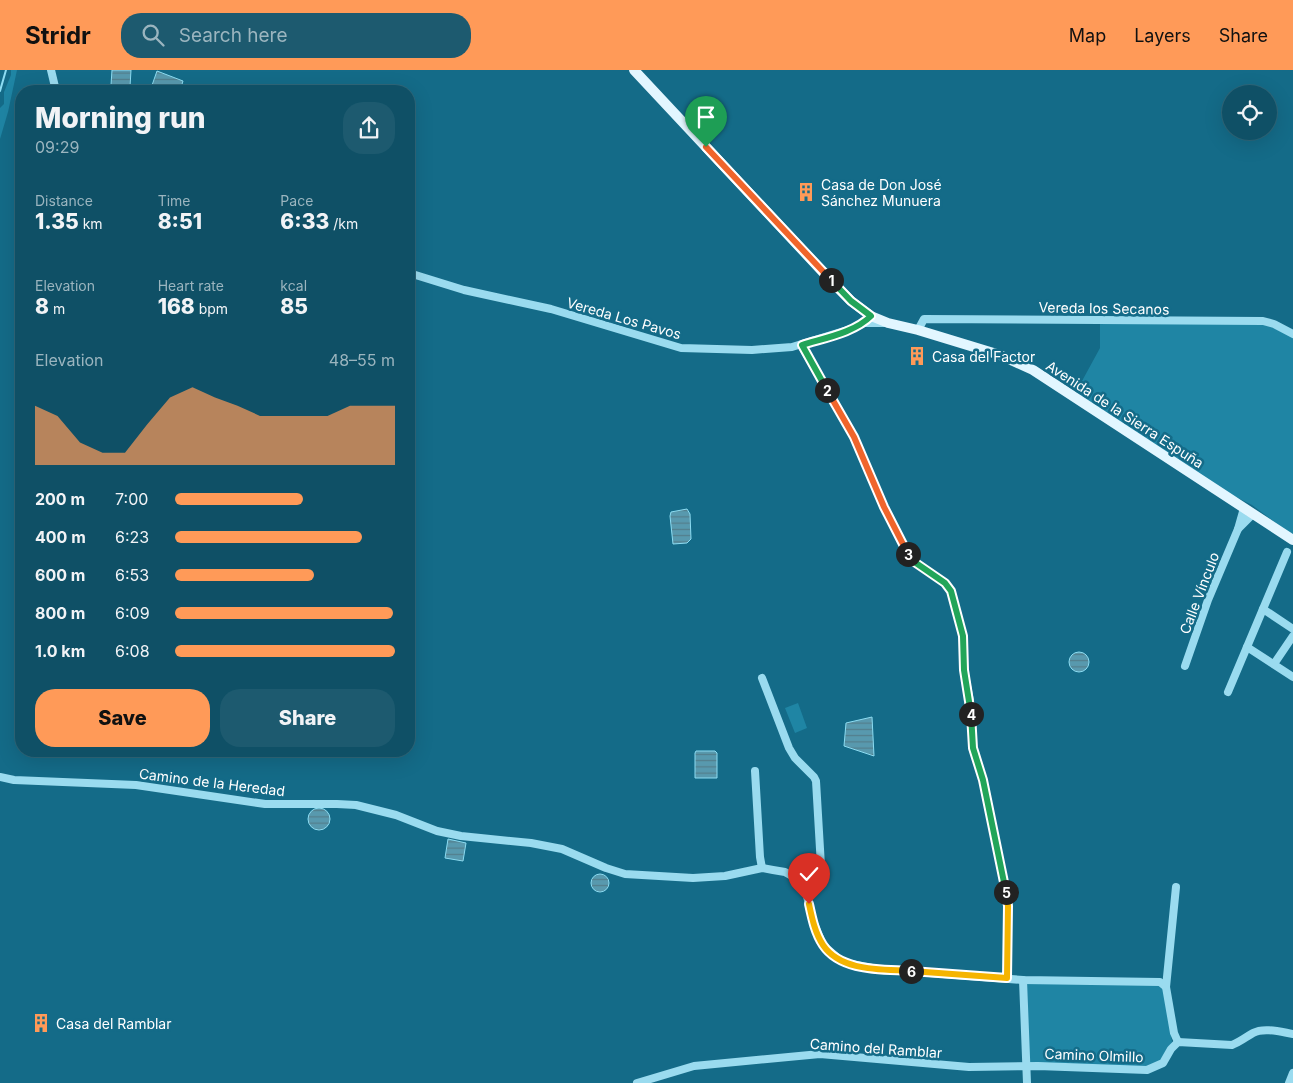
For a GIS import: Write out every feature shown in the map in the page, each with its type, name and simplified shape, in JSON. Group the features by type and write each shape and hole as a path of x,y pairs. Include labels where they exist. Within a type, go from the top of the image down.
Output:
{"main road":[{"name":"Avenida de la Sierra Espuña","path":"634,70 868,319 918,330 1000,355 1033,370 1248,511"},
{"name":"Avenida de la Sierra Espuña","path":"1248,511 1246,506 1250,506 1293,540"}],"street":[{"path":"51,70 55,85"},
{"name":"Vereda Los Pavos","path":"415,275 464,290 551,309 681,348 752,350 802,345 868,319"},
{"name":"Vereda los Secanos","path":"918,330 924,318 1263,321 1274,324 1293,334"},
{"path":"802,345 854,437 884,507 907,553 913,561 945,583 951,591 963,636 964,670 970,701 973,748 983,780 1007,897 1007,978"},
{"name":"Calle Vínculo","path":"1185,666 1208,600 1238,529 1248,511"},
{"path":"1228,692 1287,552"},
{"path":"1263,609 1293,629"},
{"path":"1274,664 1293,636"},
{"path":"1247,647 1293,677"},
{"path":"762,678 789,748 795,758 814,777 816,782 822,883 818,887 806,892"},
{"path":"755,771 762,868"},
{"name":"Camino de la Heredad","path":"0,777 14,780 136,785 265,804 356,805 396,815 437,831 461,836 531,843 562,849 625,874 708,878 762,868 791,874 799,880 806,892 813,921 823,945 840,960 851,964 877,969 1023,980 1160,982 1166,987"},
{"path":"1176,888 1166,987 1174,1033 1178,1042 1232,1045 1263,1030 1293,1034"},
{"path":"1023,980 1027,1083"},
{"name":"Camino Olmillo","path":"1027,1066 1146,1070 1164,1063 1178,1042"},
{"name":"Camino del Ramblar","path":"637,1083 694,1066 820,1054 969,1067 1027,1066"},
{"path":"1289,1083 1293,1073"}],"shaded area":[{"path":"11,70 17,70 0,139 0,108 4,104 4,92 11,75"},
{"path":"112,70 131,70 130,85 111,85"},
{"path":"157,71 183,81 182,85 152,85"},
{"path":"1100,322 1263,324 1275,327 1293,337 1293,536 1252,505 1228,493 1076,392 1100,348"},
{"path":"687,509 690,514 691,539 687,543 673,544 671,512"},
{"path":"1079,652 1086,655 1089,662 1086,669 1079,672 1072,669 1069,662 1072,655"},
{"path":"798,703 807,728 795,733 785,708"},
{"path":"872,717 874,756 844,746 846,723"},
{"path":"696,751 715,751 717,753 717,778 695,778"},
{"path":"319,808 327,811 330,819 327,827 319,830 311,827 308,819 311,811"},
{"path":"448,839 466,843 463,861 445,858"},
{"path":"600,874 608,879 609,883 604,891 600,892 592,887 591,883 596,875"},
{"path":"1027,982 1160,985 1164,990 1172,1042 1162,1061 1149,1068 1028,1064"}],"waterway":[{"path":"0,91 6,70"}],"place":[{"name":"Casa de Don José Sánchez Munuera","path":"806,192"},
{"name":"Casa del Factor","path":"917,356"},
{"name":"Casa del Ramblar","path":"41,1023"}],"route":[{"path":"706,147 835,285 862,311 871,316 864,323 854,328 802,345 854,437 884,507 907,553 913,561 935,575 951,591 963,636 964,670 970,701 973,748 983,780 1007,897 1007,978 882,969 851,964 840,960 823,945 813,921 809,904"}]}
